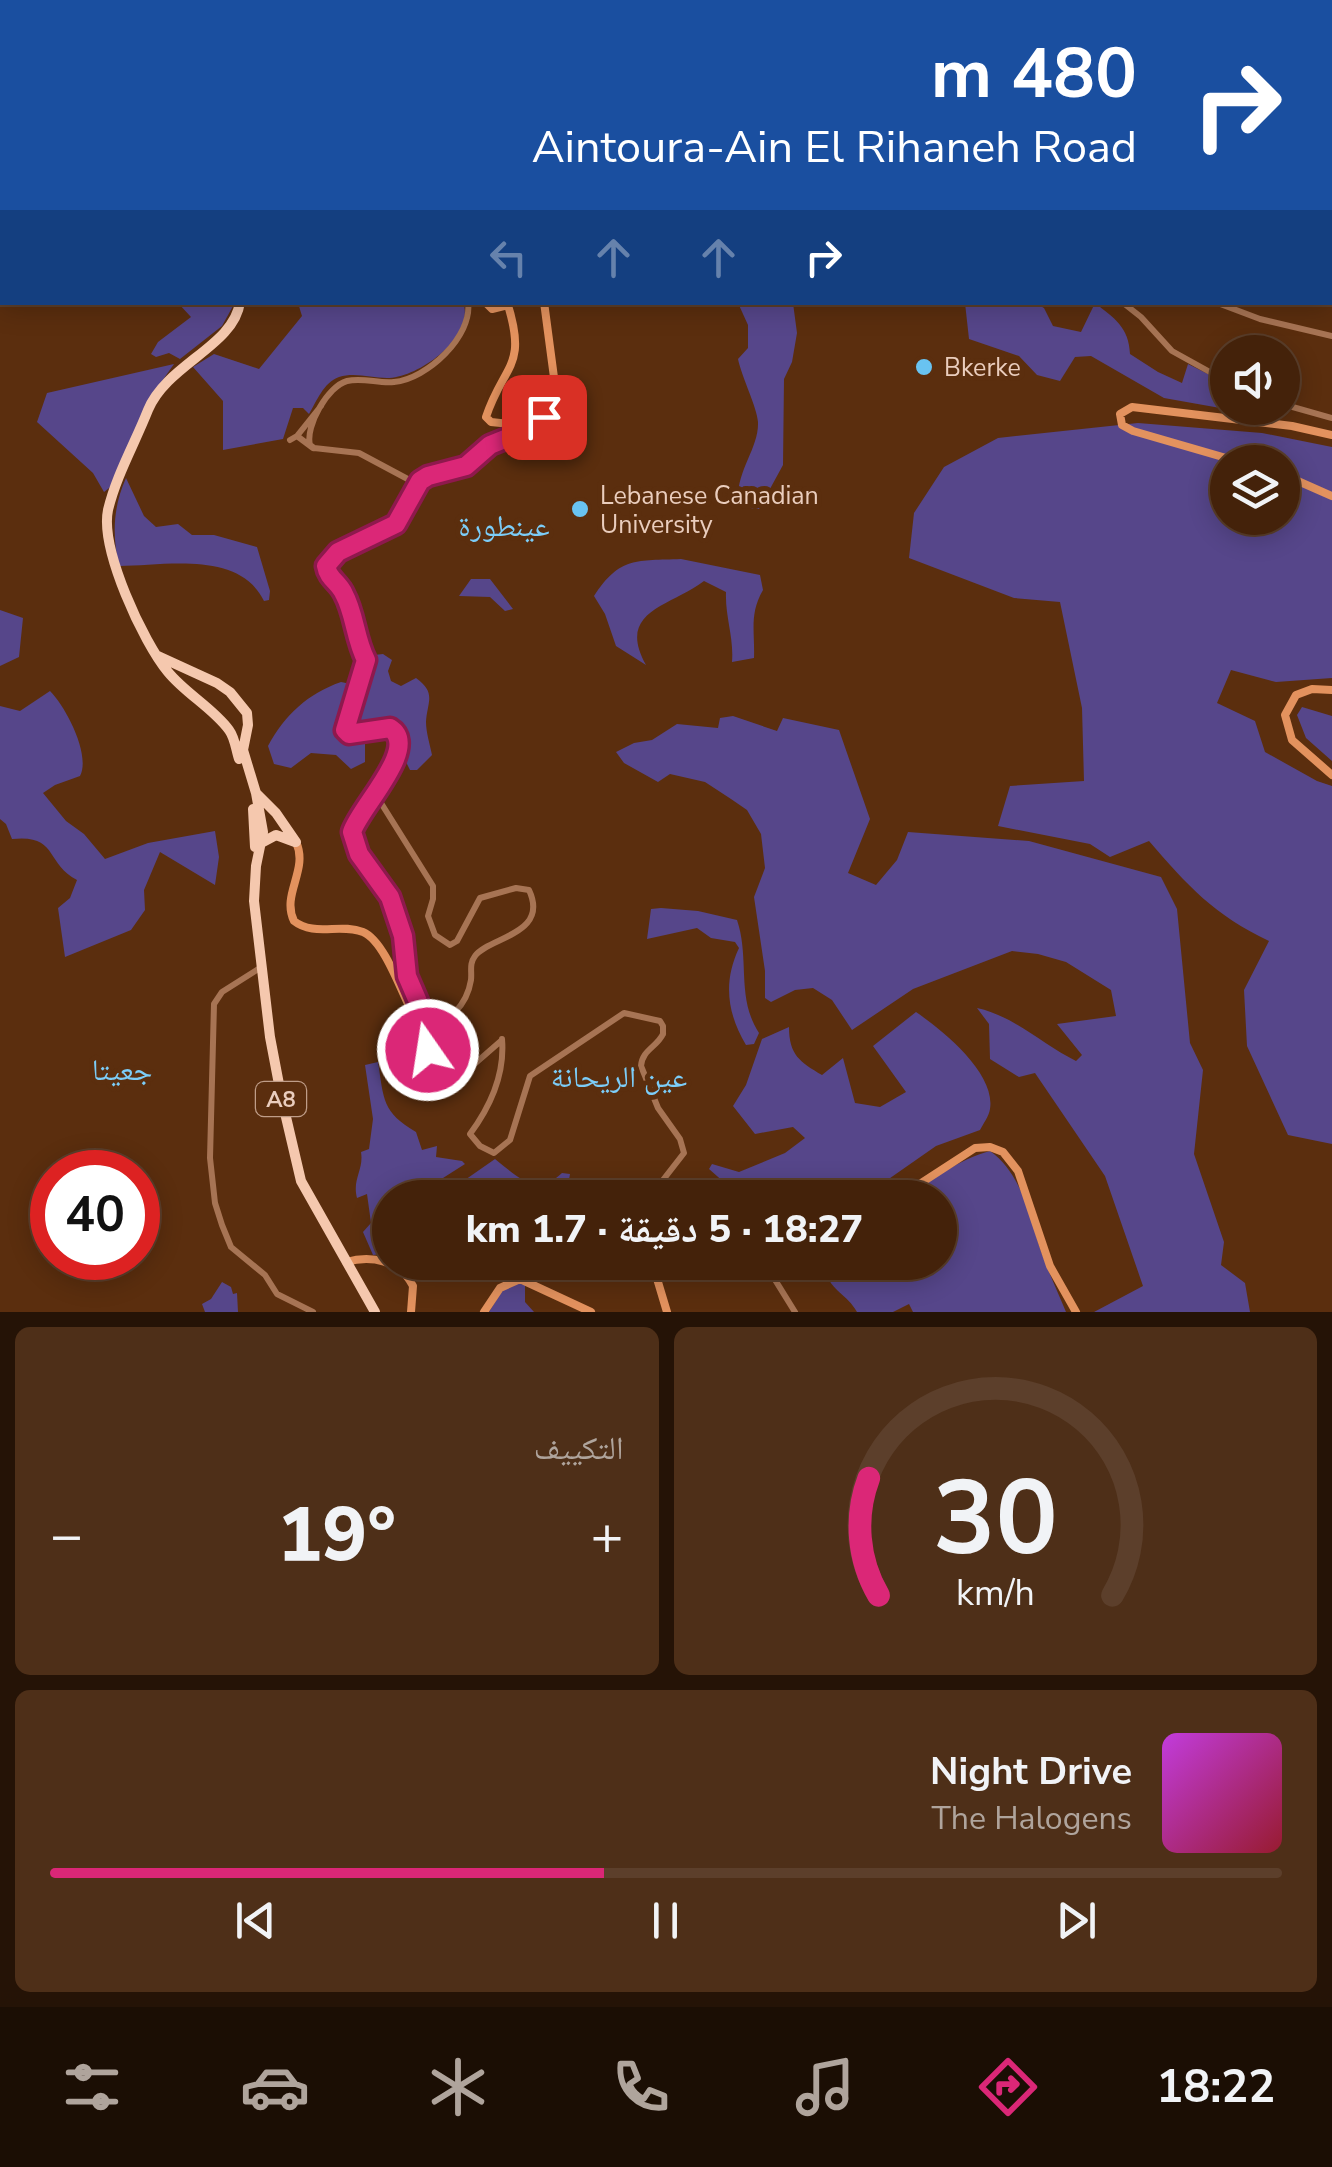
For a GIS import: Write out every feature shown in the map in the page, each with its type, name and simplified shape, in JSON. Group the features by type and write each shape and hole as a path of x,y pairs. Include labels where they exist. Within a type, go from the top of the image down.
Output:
{"highway":[{"name":"A8","path":"239,305 229,330 176,372 153,400 109,508 108,533 116,570 158,656 230,732 261,831"},
{"name":"A8","path":"168,664 218,683 247,713 243,750 256,792 261,831 254,901 270,1037 297,1166 306,1191 375,1312"},
{"path":"256,792 296,842"},
{"path":"261,831 296,842"}],"main road":[{"path":"508,305 516,331 516,355 486,418 516,427 534,426"},
{"path":"423,1027 404,964 403,936 390,897 359,854 352,832 359,815 389,774 400,743 396,730 379,728 349,734 345,730 366,660 356,640 344,592 325,570 338,552 396,524 417,484 428,476 466,466 490,445 534,426 548,412 556,393 544,305"},
{"path":"1210,458 1127,432 1117,425 1120,408 1291,422 1332,432"},
{"path":"1117,418 1133,431 1210,453"},
{"path":"1300,484 1332,498"},
{"path":"1332,692 1303,692 1288,705 1285,715 1287,734 1332,776"},
{"path":"296,842 299,872 289,902 294,920 306,928 350,929 370,936 423,1027"},
{"path":"926,1180 975,1148 990,1147 1004,1152 1018,1171 1050,1266 1076,1312"},
{"path":"346,1262 377,1258 403,1272 413,1286 414,1310"},
{"path":"484,1312 500,1288 516,1279 592,1312"},
{"path":"657,1280 667,1312"}],"street":[{"path":"417,484 359,453 312,447 308,437 334,388 361,379 392,383 422,373 461,336 469,316 468,305"},
{"path":"1125,305 1172,352 1210,372"},
{"path":"1222,305 1250,316 1332,336"},
{"path":"320,449 293,438 323,405"},
{"path":"1300,409 1332,418"},
{"path":"389,774 380,796 381,804 432,886 428,916 440,940 450,945 457,941 480,898 522,887 529,890 532,898 530,914 520,930 474,956 464,1000 444,1023 423,1027 432,1066 455,1081 502,1039 502,1062 494,1089 482,1119 470,1134 476,1143 494,1152 510,1140 528,1080 543,1065 624,1013 660,1021 663,1026 663,1034 642,1058 642,1072 684,1153 663,1180"},
{"path":"262,966 222,992 214,1004 210,1158 215,1203 232,1247 264,1275 276,1294 313,1312"},
{"path":"775,1280 795,1312"}],"shaded area":[{"path":"180,305 233,306 222,326 180,359 169,353 156,357 151,354 158,342 191,317"},
{"path":"299,305 463,305 465,315 453,341 414,371 387,378 339,377 325,388 309,414 303,408 293,408 283,439 223,450 223,401 193,367 214,354 259,369 302,316"},
{"path":"739,305 793,305 797,333 792,362 784,379 783,465 759,509 738,501 740,480 758,422 738,359 748,348 748,325"},
{"path":"965,305 1039,305 1053,326 1081,332 1097,305 1123,330 1130,354 1158,372 1182,383 1188,364 1210,375 1210,406 1164,398 1091,356 1075,357 1060,381 1037,375 1019,356 969,339"},
{"path":"174,364 148,401 113,485 104,492 93,473 37,422 47,393"},
{"path":"1138,423 1262,433 1332,447 1332,678 1276,682 1231,670 1217,703 1255,721 1265,752 1332,786 1332,1144 1288,1135 1247,1046 1244,990 1269,941 1203,898 1149,841 1110,857 1090,844 998,826 1010,786 1084,781 1082,708 1060,602 1014,598 909,558 914,513 944,467 998,438"},
{"path":"126,478 144,516 156,527 178,524 192,535 214,535 257,547 269,600 264,601 237,574 219,568 199,564 119,566 115,521"},
{"path":"681,559 760,575 763,590 754,615 754,658 732,662 726,592 704,581 651,612 642,622 637,633 638,647 646,665 616,646 594,596 603,583 631,563"},
{"path":"471,579 490,579 513,609 505,611 490,597 459,596"},
{"path":"0,610 23,618 19,657 0,666"},
{"path":"383,654 392,660 388,671 391,681 401,686 416,678 429,693 426,726 432,755 417,770 410,770 403,756 407,741 399,722 363,722 358,716 371,679 374,655"},
{"path":"346,683 346,689 334,725 345,739 365,744 365,762 351,769 336,755 311,753 291,768 274,764 268,746 282,725 307,699"},
{"path":"50,691 69,719 82,756 80,776 43,793 66,821 84,834 105,859 148,843 215,831 219,857 215,885 160,852 144,890 145,910 131,930 65,957 58,908 70,898 77,880 44,845 12,839 0,819 0,706 20,711"},
{"path":"1302,707 1332,716 1332,761 1306,738 1297,715"},
{"path":"733,716 777,731 783,718 839,730 870,819 848,873 876,885 897,860 908,832 1029,841 1161,877 1177,909 1190,1043 1203,1070 1194,1154 1224,1242 1221,1265 1245,1283 1250,1312 1094,1312 1143,1286 1105,1176 1035,1073 1019,1077 990,1059 989,1024 977,1008 1016,1024 1076,1061 1082,1055 1057,1024 1116,1016 1111,990 1066,962 1012,951 913,989 852,1030 832,1000 813,988 795,990 771,1002 765,998 754,897 765,868 761,834 747,810 705,782 670,774 658,782 624,763 616,752 652,740 677,724 718,728 720,718"},
{"path":"651,909 737,920 745,992 759,1033 754,1044 746,1045 731,1009 729,985 739,948 735,942 711,938 697,928 647,939"},
{"path":"916,1012 939,1030 965,1054 985,1081 990,1109 980,1130 936,1146 887,1180 722,1180 709,1169 712,1164 739,1172 785,1153 805,1138 793,1127 755,1134 733,1106 746,1085 762,1039 789,1027 797,1057 822,1075 843,1058 855,1103 880,1107 906,1092 873,1046"},
{"path":"378,1062 387,1104 397,1118 416,1132 422,1150 437,1146 436,1157 465,1164 442,1180 372,1180 372,1253 363,1232 371,1223 367,1194 357,1198 356,1185 361,1152 369,1149 373,1119 365,1065"},
{"path":"990,1151 1018,1184 1066,1312 913,1312 909,1304 893,1312 857,1312 829,1280 957,1280 957,1180 931,1180"},
{"path":"495,1159 523,1180 465,1180"},
{"path":"562,1173 570,1174 569,1180 553,1180"},
{"path":"222,1282 231,1287 233,1294 237,1293 238,1312 205,1312 202,1304 211,1299"},
{"path":"517,1283 525,1285 525,1302 534,1312 489,1312 502,1291"}],"place":[{"name":"Bkerke","path":"924,367"},
{"name":"Lebanese Canadian University","path":"580,509"}],"district":[{"name":"عينطورة","path":"504,526"},
{"name":"جعيتا","path":"122,1070"},
{"name":"عين الريحانة","path":"619,1077"}],"route":[{"path":"428,1050 423,1029 426,1020 407,976 403,936 390,897 359,854 352,832 359,815 389,774 400,743 396,730 390,728 349,734 345,730 366,660 356,640 344,592 325,570 338,552 396,524 420,481 457,471 490,445 527,430 544,417"}]}
